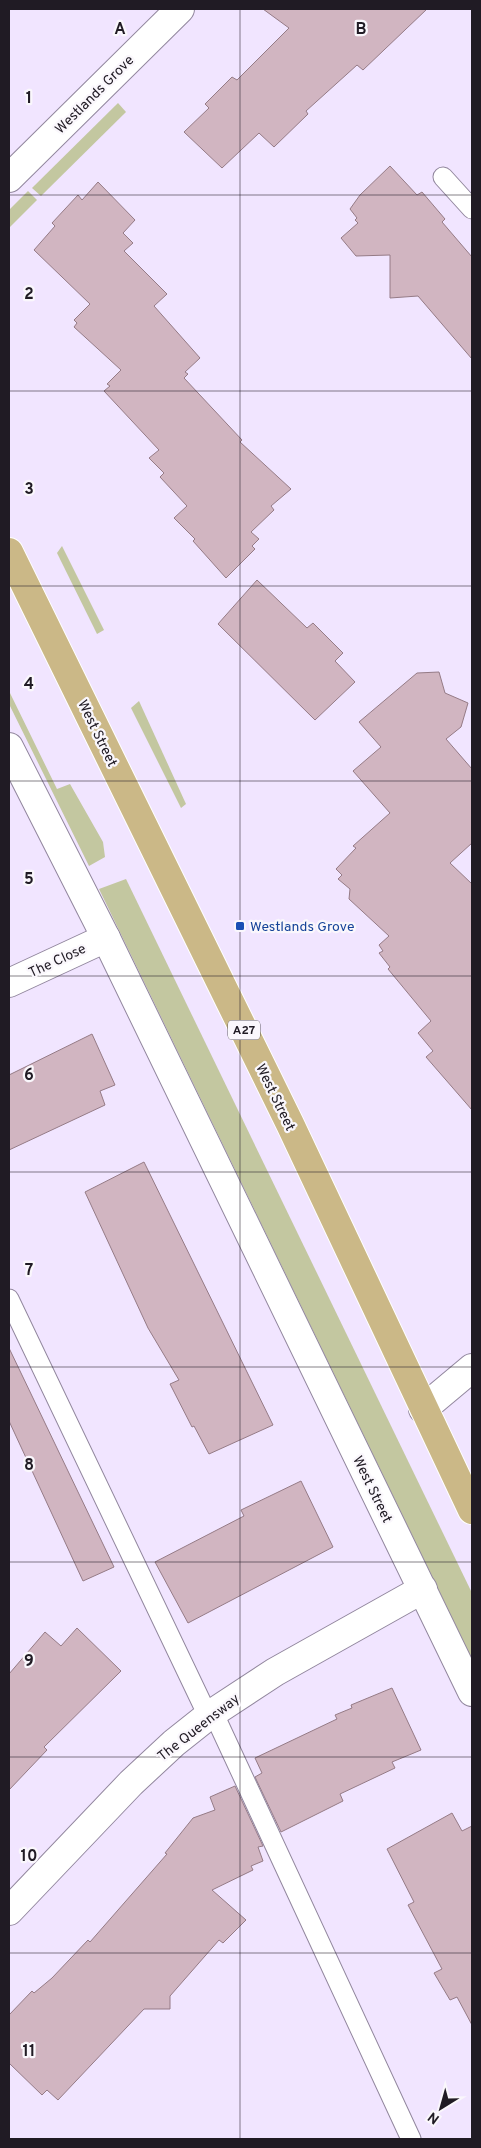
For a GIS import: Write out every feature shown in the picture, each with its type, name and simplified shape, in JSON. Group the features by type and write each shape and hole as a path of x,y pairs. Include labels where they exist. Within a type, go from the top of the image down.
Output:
{"main road":[{"name":"West Street","path":"9,552 290,1124 472,1510"}],"street":[{"name":"Westlands Grove","path":"9,178 180,9"},
{"name":"West Street","path":"9,747 106,938 472,1692"},
{"name":"The Close","path":"9,983 106,938"},
{"path":"423,1409 472,1368"},
{"name":"The Queensway","path":"9,1911 131,1783 174,1743 210,1714 275,1672 423,1590"}],"lane":[{"path":"443,177 472,209"},
{"path":"9,1299 210,1714 411,2139"}],"green space":[{"path":"118,103 126,112 41,196 32,188"},
{"path":"28,191 37,200 9,228 9,210"},
{"path":"62,546 104,630 97,634 57,553"},
{"path":"9,691 57,789 70,784 103,842 105,857 89,866 9,704"},
{"path":"139,701 186,804 181,808 131,708"},
{"path":"126,879 472,1593 472,1659 99,889"}],"building":[{"path":"263,9 427,9 363,70 357,65 306,111 308,114 274,147 259,133 222,168 184,132 209,108 205,104 232,77 237,80 289,28"},
{"path":"390,166 417,195 422,192 445,219 442,222 472,257 472,359 418,296 390,298 390,255 356,256 341,238 358,223 355,220 357,218 350,209 360,195"},
{"path":"98,182 135,220 123,233 133,243 124,251 167,294 154,306 200,358 185,372 188,374 184,378 242,440 240,442 291,489 271,506 274,510 251,532 259,539 252,546 255,549 226,578 193,541 195,539 174,518 187,506 160,477 164,473 149,458 159,450 104,391 110,386 107,384 121,370 74,327 77,323 74,320 90,304 34,250 55,226 52,223 78,195 82,200"},
{"path":"257,580 307,628 313,623 343,653 335,661 355,682 315,720 218,624"},
{"path":"439,672 445,693 468,703 461,727 446,739 472,769 472,843 450,863 472,884 472,1110 426,1057 433,1051 418,1033 431,1021 388,969 390,967 379,953 383,951 379,945 389,936 349,899 350,889 338,879 342,875 336,869 356,848 353,846 390,813 353,771 381,747 359,722 417,673"},
{"path":"92,1034 115,1085 100,1091 105,1105 9,1150 9,1075"},
{"path":"144,1162 273,1425 209,1454 194,1426 192,1427 170,1384 179,1380 148,1328 85,1192"},
{"path":"9,1348 114,1567 83,1581 9,1421"},
{"path":"301,1481 333,1547 188,1623 155,1562 244,1516 241,1510"},
{"path":"77,1628 121,1671 44,1747 47,1750 9,1790 9,1674 45,1632 61,1646"},
{"path":"392,1688 421,1750 392,1762 395,1768 340,1794 343,1801 281,1832 255,1777 262,1773 255,1758 337,1719 335,1715 352,1708 351,1705"},
{"path":"235,1786 263,1846 258,1847 263,1861 251,1866 253,1870 212,1890 246,1920 223,1943 219,1940 170,1996 170,2009 144,2009 58,2100 47,2090 42,2095 9,2063 9,2015 32,1991 34,1993 52,1978 88,1940 90,1942 167,1854 165,1853 193,1818 215,1810 210,1797"},
{"path":"452,1813 462,1831 472,1826 472,2025 457,1997 450,2000 434,1973 442,1969 408,1905 414,1902 387,1849"}],"place":[{"name":"Westlands Grove","path":"240,926"}]}
